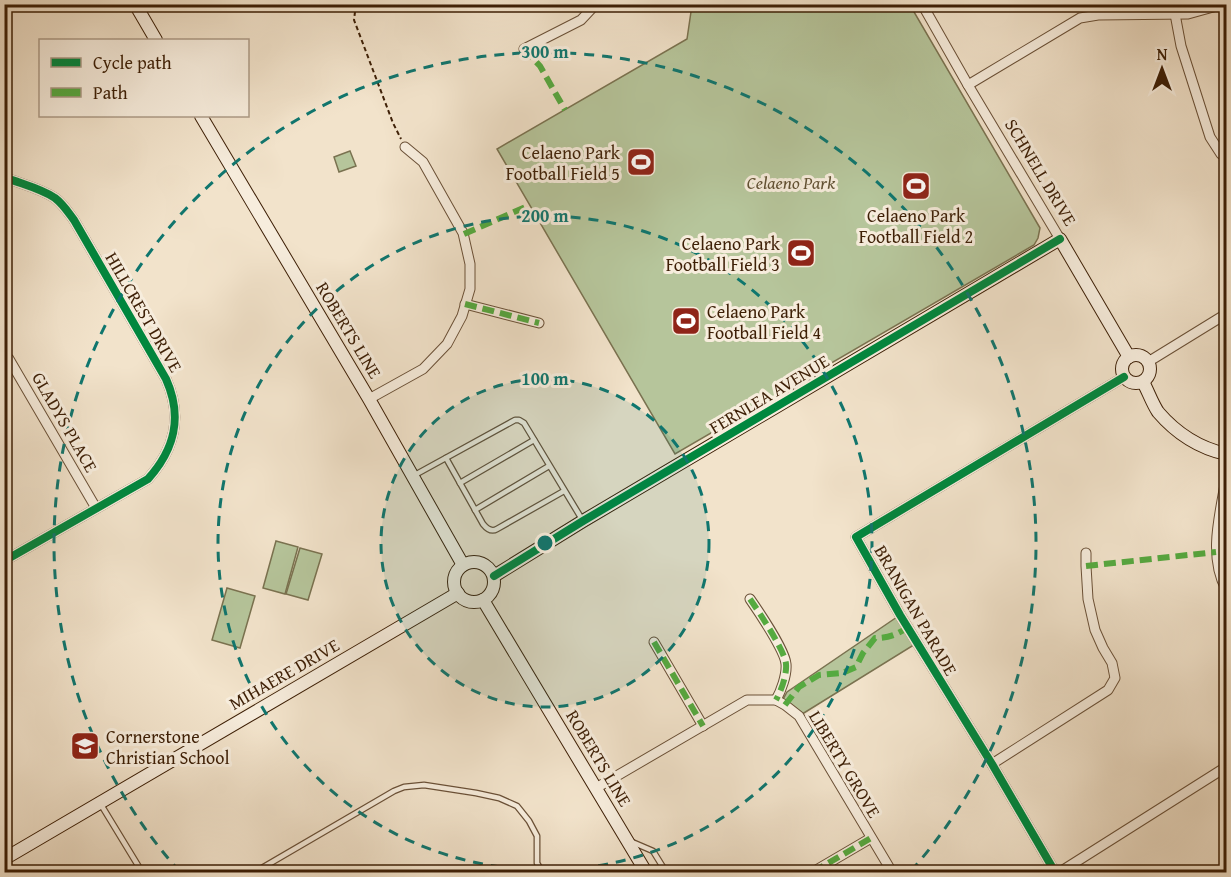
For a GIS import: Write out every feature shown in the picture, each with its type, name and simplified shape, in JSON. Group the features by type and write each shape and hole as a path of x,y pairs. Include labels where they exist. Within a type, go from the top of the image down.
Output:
{"main road":[{"path":"135,4 155,39"},
{"name":"ROBERTS LINE","path":"202,117 369,399 463,565"},
{"name":"SCHNELL DRIVE","path":"1060,239 1129,357"},
{"name":"FERNLEA AVENUE","path":"494,576 1060,239"},
{"path":"1137,355 1148,362 1150,371 1143,382 1130,382 1124,377 1123,364 1129,357 1137,355"},
{"path":"1143,382 1157,410 1181,434 1198,444 1227,454"},
{"path":"482,563 491,571 495,583 489,596 472,602 458,593 455,587 455,575 463,565 482,563"},
{"name":"MIHAERE DRIVE","path":"4,859 458,593"},
{"name":"ROBERTS LINE","path":"483,600 646,873"}],"street":[{"path":"524,49 581,20 596,4"},
{"name":"SCHNELL DRIVE","path":"922,4 1060,239"},
{"path":"1097,4 1098,15"},
{"path":"968,85 1080,18 1098,15 1188,14 1224,4"},
{"path":"1175,14 1181,46 1210,137 1221,154 1227,157"},
{"path":"369,399 423,369 447,344 462,316 470,289 470,264 464,234 423,162 405,147"},
{"name":"HILLCREST DRIVE","path":"4,177 41,190 66,208 166,379 171,390 175,420 167,452 148,479 4,561"},
{"path":"465,304 539,323"},
{"path":"1148,362 1227,314"},
{"name":"GLADYS PLACE","path":"4,354 96,508"},
{"name":"BRANIGAN PARADE","path":"1124,377 856,537 900,615 1058,873 1227,767"},
{"path":"1227,479 1218,524 1216,552 1223,583 1227,589"},
{"path":"992,764 1108,690 1115,678 1112,663 1095,630 1088,599 1086,553"},
{"path":"596,788 747,700 776,700 786,662 750,599"},
{"path":"654,642 703,726"},
{"name":"LIBERTY GROVE","path":"776,700 799,717 892,873"},
{"path":"813,873 872,838"}],"lane":[{"path":"413,476 515,420 521,421 583,521"},
{"path":"460,483 534,440"},
{"path":"446,458 484,526 489,530 495,530 564,491"},
{"path":"475,510 549,466"},
{"path":"255,873 394,791 404,787 424,785 499,798 517,806 537,836 537,863 542,873"},
{"path":"100,803 142,873"},
{"path":"627,840 653,851 666,873"}],"path":[{"path":"356,4 354,20 393,123 405,147"}],"green space":[{"name":"Celaeno Park","path":"692,5 910,5 1040,228 1034,245 675,454 497,149 687,39"},
{"path":"350,151 356,166 339,172 334,157"},
{"path":"276,541 298,547 285,594 263,588"},
{"path":"300,548 322,554 308,600 286,594"},
{"path":"227,588 255,596 240,648 212,640"},
{"path":"900,615 917,643 799,716 781,703 787,692"}],"marked path":[{"path":"524,49 540,66 565,110"},
{"path":"464,234 530,205"},
{"path":"465,304 539,323"},
{"path":"1086,566 1216,552"},
{"path":"750,599 785,658 785,678 776,700"},
{"path":"785,705 799,687 819,675 842,673 856,667 863,653 875,638 892,636 907,628"},
{"path":"654,642 703,726"},
{"path":"813,872 871,838"}],"cycle path":[{"path":"4,177 55,198 74,220 166,379 174,406 175,419 174,432 165,456 148,479 4,561"},
{"path":"494,576 1060,239"},
{"path":"1055,872 992,764 900,615 856,537 1124,377"}],"place":[{"name":"Celaeno Park Football Field 5","path":"641,162"},
{"name":"Celaeno Park Football Field 2","path":"916,186"},
{"name":"Celaeno Park Football Field 3","path":"801,253"},
{"name":"Celaeno Park Football Field 4","path":"686,321"},
{"name":"Cornerstone Christian School","path":"85,746"}]}
